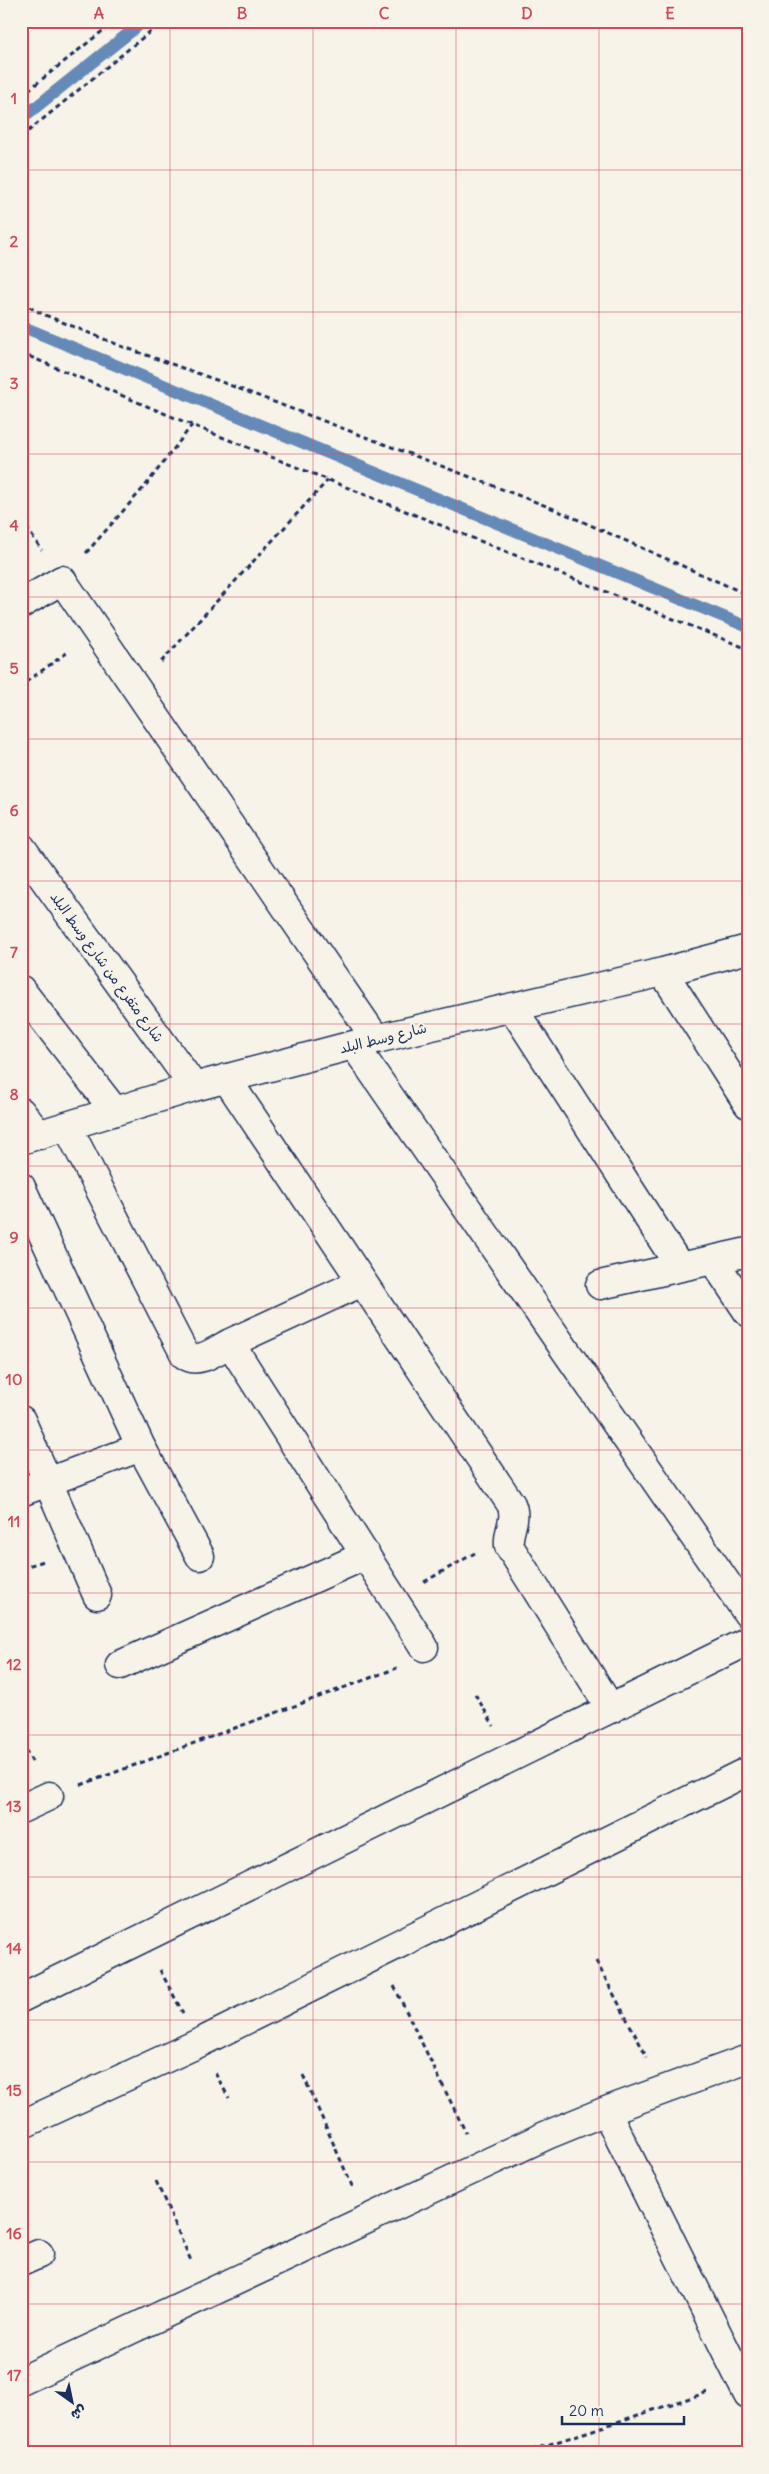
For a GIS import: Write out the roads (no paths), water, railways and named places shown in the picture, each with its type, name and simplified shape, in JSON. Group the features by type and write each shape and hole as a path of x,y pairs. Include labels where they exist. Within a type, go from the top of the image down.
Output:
{"street":[{"path":"21,604 62,580 98,631 365,1042 748,1614"},
{"name":"شارع متفرع من شارع وسط البلد","path":"21,847 194,1087"},
{"name":"شارع وسط البلد","path":"30,1138 114,1110 226,1078 365,1042 663,972 748,949"},
{"path":"663,972 748,1104"},
{"path":"21,990 114,1110"},
{"path":"512,1007 680,1266"},
{"path":"226,1078 511,1504 515,1516 508,1534 512,1550 611,1709"},
{"path":"21,1112 30,1138"},
{"path":"66,1126 185,1355 190,1359 197,1359 362,1282"},
{"path":"21,1187 140,1446 200,1556"},
{"path":"600,1285 748,1252"},
{"path":"712,1260 748,1312"},
{"path":"230,1343 424,1647"},
{"path":"21,1420 97,1595"},
{"path":"21,1492 140,1446"},
{"path":"120,1665 366,1555"},
{"path":"21,1998 748,1641"},
{"path":"21,2125 199,2043 748,1772"},
{"path":"21,1809 49,1796"},
{"path":"21,2381 481,2165 606,2111 748,2059"},
{"path":"606,2111 743,2388"}],"waterway":[{"path":"21,119 144,21"},
{"path":"21,326 748,627"}]}
